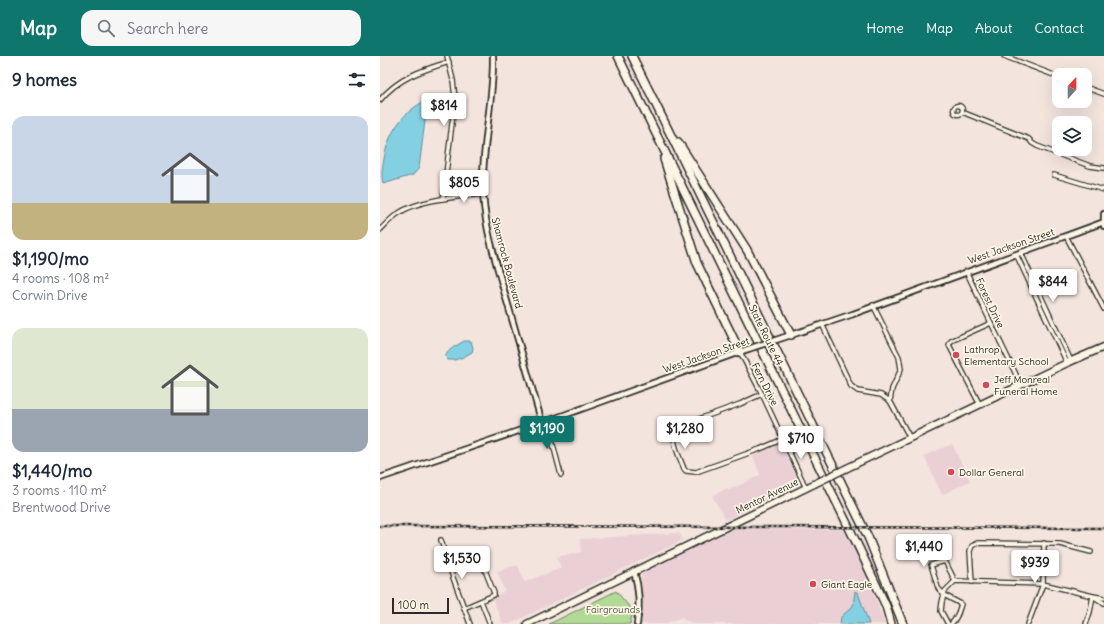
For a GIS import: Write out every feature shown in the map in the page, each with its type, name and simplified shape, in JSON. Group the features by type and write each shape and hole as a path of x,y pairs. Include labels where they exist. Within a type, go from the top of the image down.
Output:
{"highway":[{"name":"State Route 44","path":"618,56 839,507 886,606 891,624"},
{"name":"State Route 44","path":"632,56 868,537 903,624"},
{"path":"658,110 747,250 791,335"},
{"path":"654,130 697,264 740,352"}],"main road":[{"name":"Mentor Avenue","path":"527,624 847,468 1069,362 1104,347"}],"street":[{"path":"443,198 455,98 453,80 447,56"},
{"name":"Shamrock Boulevard","path":"493,56 491,99 484,156 484,208 492,251 545,422"},
{"path":"1004,56 1052,74"},
{"path":"380,100 392,88 406,78 425,69 449,62"},
{"path":"1092,90 1104,94"},
{"path":"962,112 1029,139 1037,146 1090,166 1104,168"},
{"path":"1054,175 1104,190"},
{"path":"380,230 399,213 407,209 443,198 483,194"},
{"path":"1104,214 1104,223"},
{"name":"West Jackson Street","path":"380,478 545,422 1104,223"},
{"path":"1066,236 1104,309"},
{"path":"1018,253 1069,362"},
{"name":"Forest Drive","path":"966,272 1021,385"},
{"path":"872,306 899,357 901,369 892,389 890,401"},
{"path":"980,405 950,345 951,341 990,323"},
{"path":"822,324 851,386 858,391 881,395 890,401 910,438"},
{"name":"Fern Drive","path":"740,352 762,394 806,488"},
{"path":"762,394 740,404 677,427 674,434 674,439 684,469 686,471 696,472 783,439"},
{"path":"545,422 561,475"},
{"path":"441,540 470,624"},
{"path":"972,582 970,552 972,546 977,543 1060,544 1092,552"},
{"path":"1028,624 1043,584 1044,543"},
{"path":"449,566 474,559 481,560 494,593 494,595 464,608"},
{"path":"955,581 946,560 931,565 938,588 944,596 961,604 953,623 949,624 941,611 944,596 945,591 955,581 1043,584 1104,598"},
{"path":"634,571 639,613 637,624"},
{"path":"1093,596 1104,603"},
{"path":"1086,624 1093,596"},
{"path":"481,601 490,624"}],"shaded area":[{"path":"780,443 800,484 726,520 712,496 727,488 729,490 760,475 753,456"},
{"path":"952,444 970,481 942,495 924,456"},
{"path":"733,529 846,530 865,570 885,624 697,624 686,621 682,617 665,624 641,624 643,611 642,573"},
{"path":"679,533 683,540 510,624 503,624 492,598 505,591 497,571 518,565 524,582 561,568 557,557 581,552 580,539"}],"green space":[{"name":"Fairgrounds","path":"616,591 633,611 630,624 549,624"}],"water":[{"path":"423,102 426,102 427,105 419,168 413,175 383,184 383,165 392,133 408,112"},
{"path":"464,341 471,341 473,348 472,352 454,360 448,360 445,357 450,350"},
{"path":"855,591 858,593 869,624 840,624 841,617 853,606"}],"railway":[{"path":"380,526 1104,528"}],"place":[{"name":"Lathrop Elementary School","path":"956,355"},
{"name":"Jeff Monreal Funeral Home","path":"986,385"},
{"name":"Dollar General","path":"951,472"},
{"name":"Giant Eagle","path":"813,584"}]}
